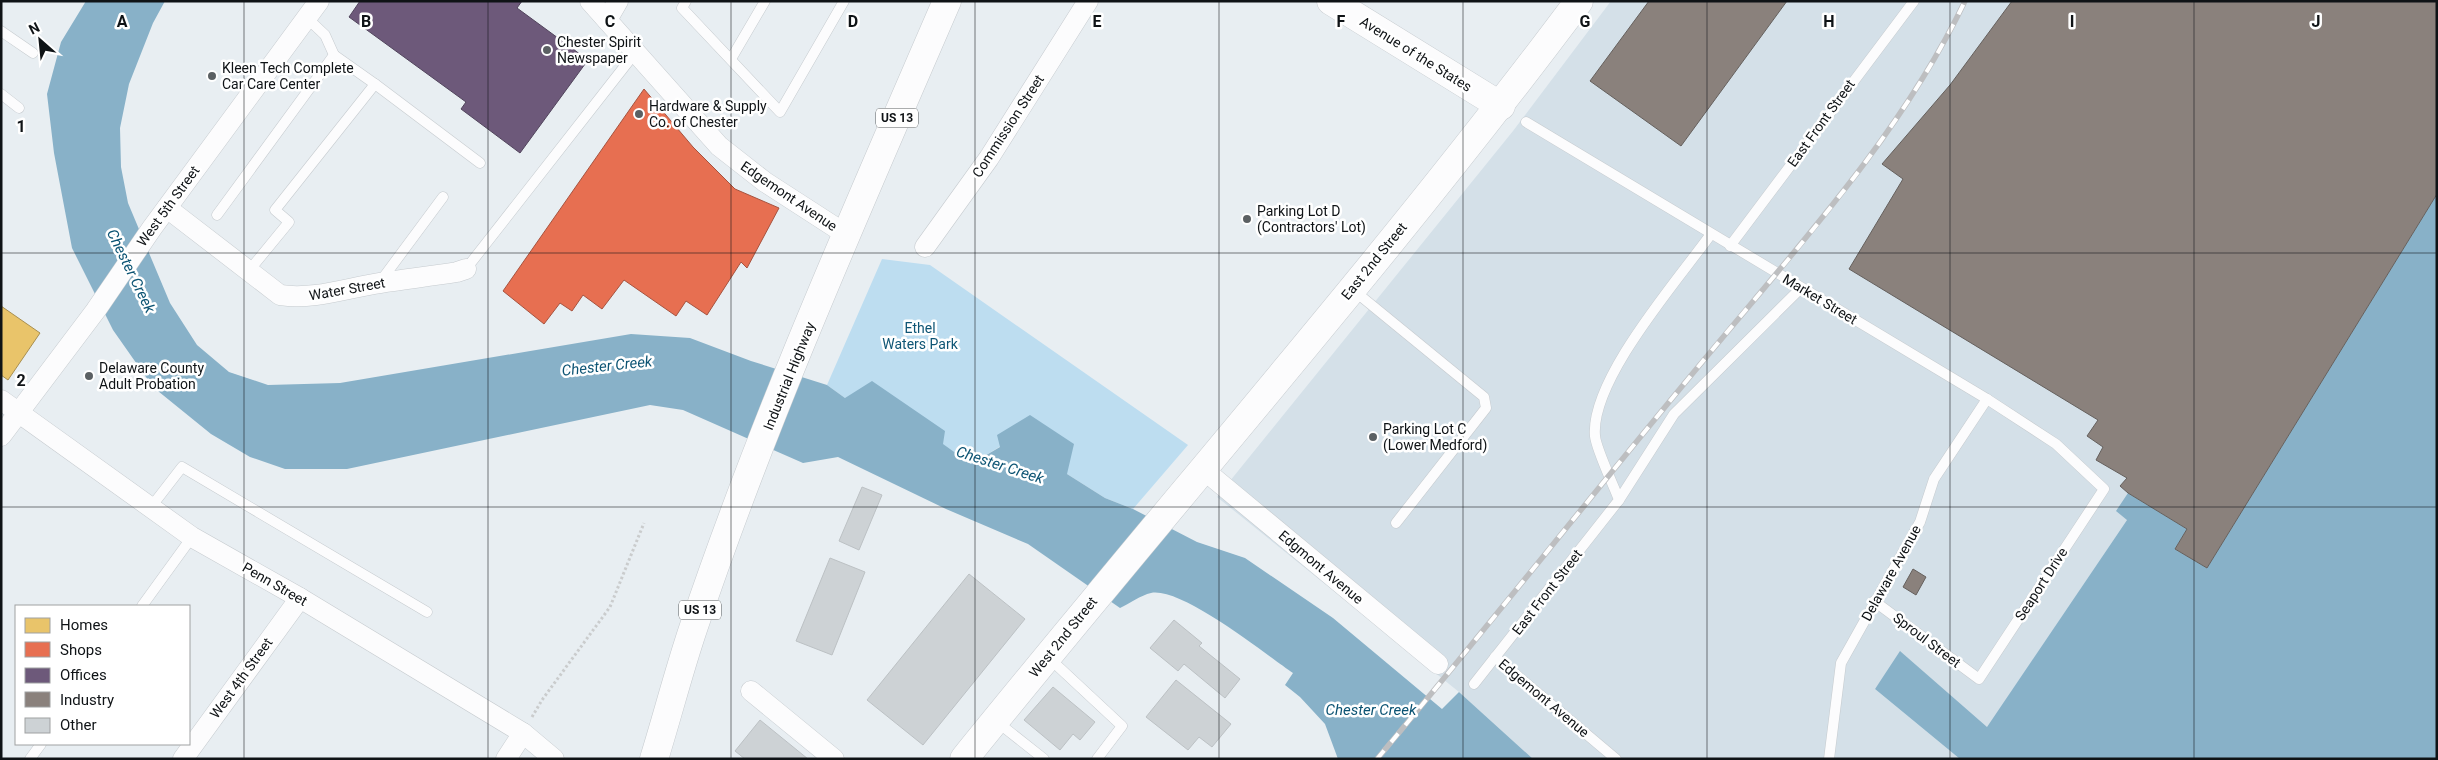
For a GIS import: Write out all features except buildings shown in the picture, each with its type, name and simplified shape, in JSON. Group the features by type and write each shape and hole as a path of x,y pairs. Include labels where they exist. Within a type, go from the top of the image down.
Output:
{"street":[{"name":"West 5th Street","path":"1,436 96,310 152,228 319,1"},
{"name":"Edgemont Avenue","path":"590,1 635,54 719,146 765,182 847,234"},
{"path":"607,20 618,1"},
{"name":"Industrial Highway","path":"654,759 694,626 753,463 847,234 947,1"},
{"name":"Commission Street","path":"925,247 989,158 1088,1"},
{"name":"Avenue of the States","path":"1331,1 1501,106"},
{"name":"East 2nd Street","path":"1164,517 1501,106 1579,1"},
{"name":"Water Street","path":"167,208 280,295 295,297 317,295 466,269"},
{"name":"Penn Street","path":"1,400 192,537 300,598 523,733 554,759"},
{"name":"Edgmont Avenue","path":"1204,470 1438,664"},
{"name":"West 2nd Street","path":"964,759 1095,597 1164,517"},
{"name":"West 4th Street","path":"183,759 300,598"},
{"path":"751,691 834,759"},
{"path":"506,759 523,733"}],"lane":[{"path":"686,1 682,8 780,112 844,1"},
{"path":"731,59 764,1"},
{"name":"East Front Street","path":"1730,246 1914,1"},
{"path":"307,18 325,35 334,55 480,163"},
{"path":"1,31 33,53"},
{"path":"466,269 635,54"},
{"path":"217,215 334,55"},
{"path":"248,272 289,222 276,210 375,84"},
{"path":"1,94 19,108"},
{"name":"Market Street","path":"1526,122 1987,399 2056,444 2104,489"},
{"path":"380,283 443,197"},
{"path":"1619,500 1595,436 1598,402 1618,361 1711,234"},
{"name":"East Front Street","path":"1474,684 1619,500 1674,414 1801,288"},
{"path":"1351,289 1484,397 1486,408 1396,523"},
{"name":"Delaware Avenue","path":"1829,759 1841,663 1874,601 1920,522 1934,480 1987,399"},
{"path":"150,507 182,467 427,612"},
{"name":"Seaport Drive","path":"1979,679 2104,489"},
{"path":"143,605 192,537"},
{"name":"Sproul Street","path":"1874,601 1979,679"},
{"path":"1047,656 1122,726 1097,759"},
{"name":"Edgemont Avenue","path":"1495,657 1616,759"},
{"path":"995,720 1044,759"},
{"path":"30,759 40,745"}],"path":[{"path":"523,733 542,700 610,607 644,522"}],"shaded area":[{"path":"1611,1 2437,1 2437,194 2207,568 2175,549 2187,530 2127,520 1987,728 1901,652 1875,689 1960,759 1533,759 1459,692 1217,497 1513,131"}],"green space":[{"name":"Ethel Waters Park","path":"882,259 930,265 1188,445 1133,509 1105,498 1067,474 1001,446 971,464 942,444 845,398 827,385"}],"water":[{"name":"Chester Creek","path":"86,1 165,1 153,23 129,84 120,128 121,167 128,203 170,303 197,345 229,372 268,385 340,383 631,334 690,338 751,361 827,385 845,398 872,381 945,431 943,444 971,464 1000,447 997,435 1030,415 1074,444 1067,474 1105,498 1133,509 1197,542 1245,558 1333,618 1442,709 1459,692 1533,759 1338,759 1325,724 1300,697 1285,685 1293,673 1223,624 1182,600 1165,594 1151,593 1120,608 1028,544 946,509 838,457 803,463 683,410 650,405 347,469 285,469 250,457 211,434 153,387 113,330 72,248 54,153 47,94 61,42"},
{"path":"2437,194 2437,759 1960,759 1875,689 1900,651 1987,727 2127,520 2116,511 2128,493 2187,529 2175,549 2207,568"}],"railway":[{"path":"1377,759 1843,192 1909,99 1939,51 1965,1"}],"place":[{"name":"Chester Spirit Newspaper","path":"547,50"},
{"name":"Kleen Tech Complete Car Care Center","path":"212,76"},
{"name":"Hardware & Supply Co. of Chester","path":"639,114"},
{"name":"Parking Lot D (Contractors' Lot)","path":"1247,219"},
{"name":"Delaware County Adult Probation","path":"89,376"},
{"name":"Parking Lot C (Lower Medford)","path":"1373,437"}]}
